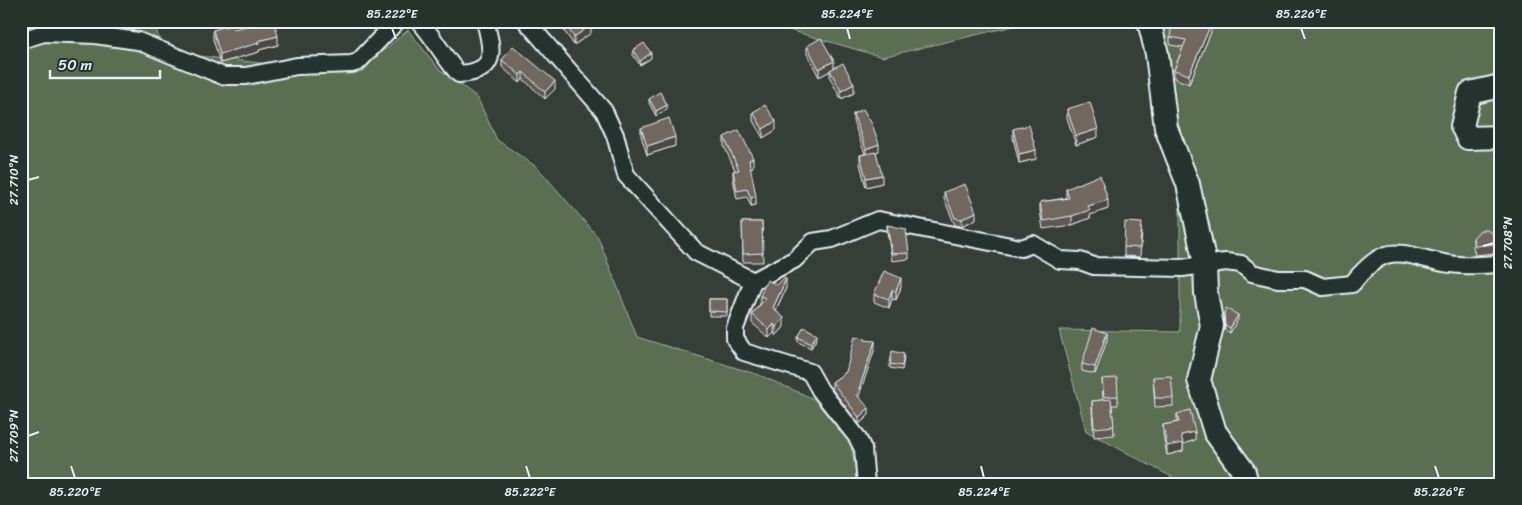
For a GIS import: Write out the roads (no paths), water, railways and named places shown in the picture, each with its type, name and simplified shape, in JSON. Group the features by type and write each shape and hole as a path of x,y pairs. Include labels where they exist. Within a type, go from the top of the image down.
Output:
{"street":[{"path":"21,40 44,33 95,35 138,41 223,76 246,76 297,66 351,64 358,62 397,21"},
{"path":"419,21 434,37 446,60 459,74 471,73 487,63 492,49 485,21"},
{"path":"526,21 604,110 615,135 626,175 696,252 753,281"},
{"path":"1149,21 1158,54 1166,128 1188,184 1205,264 1206,293 1212,326 1198,380 1215,432 1244,472 1248,484"},
{"path":"1501,86 1470,93 1462,126 1468,138 1501,137"},
{"path":"866,484 863,449 857,437 820,390 810,372 744,352 735,339 735,328 753,281 794,260 813,242 832,239 878,220 1021,248 1033,244 1060,260 1080,261 1094,266 1110,268 1182,268 1226,262 1241,264 1252,273 1278,279 1305,279 1323,288 1352,284 1365,268 1380,256 1404,252 1452,265 1501,264"}]}
